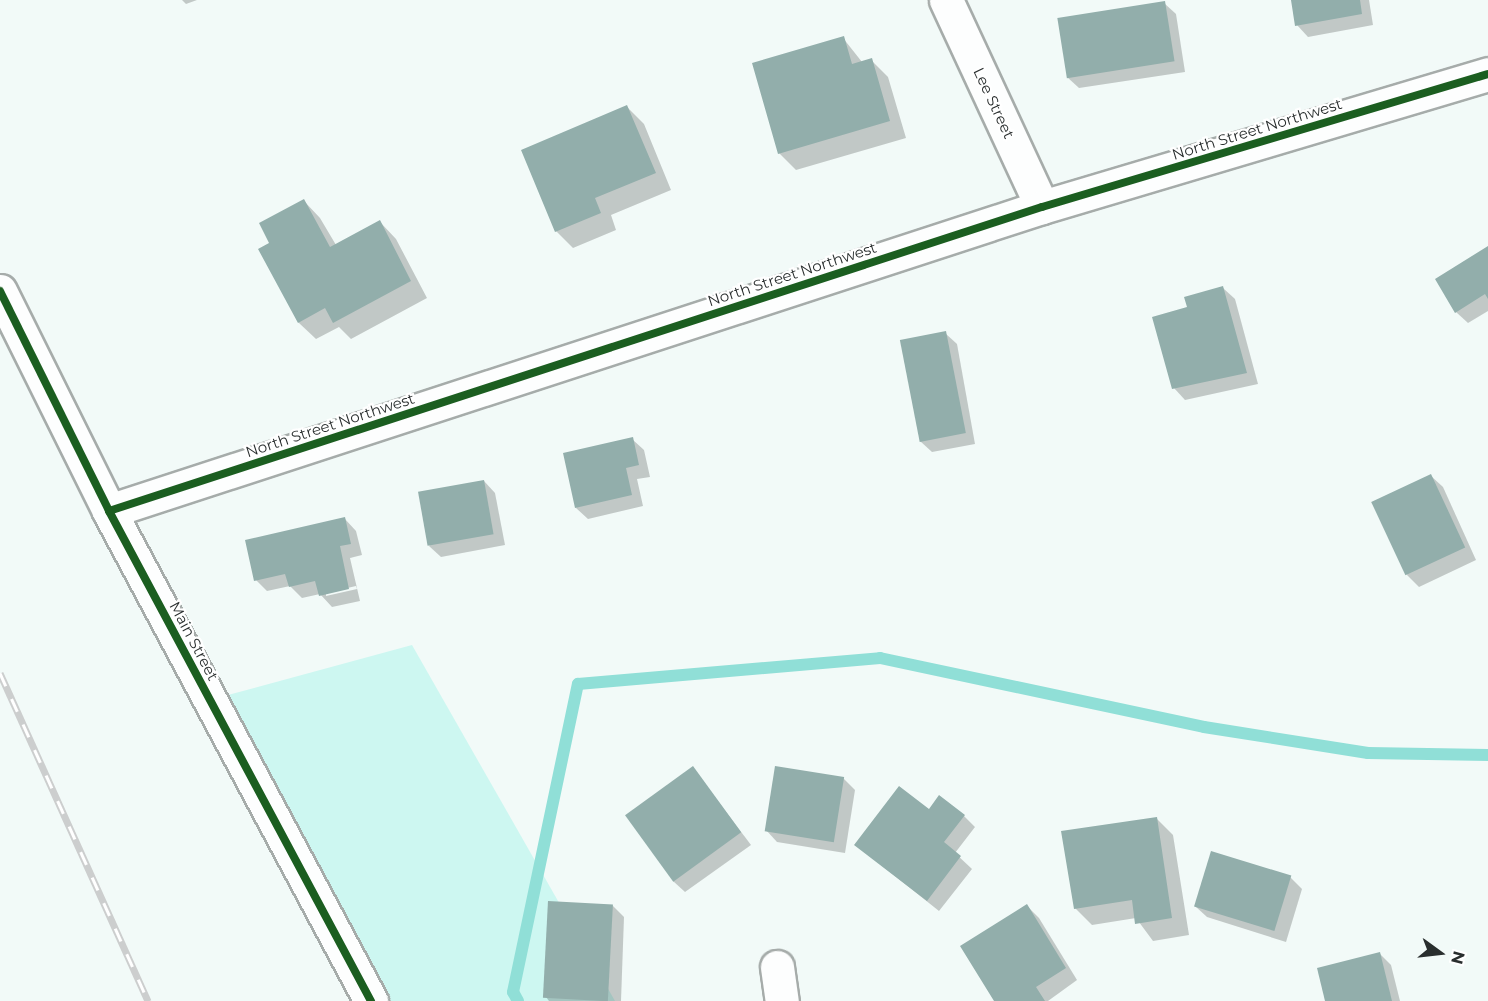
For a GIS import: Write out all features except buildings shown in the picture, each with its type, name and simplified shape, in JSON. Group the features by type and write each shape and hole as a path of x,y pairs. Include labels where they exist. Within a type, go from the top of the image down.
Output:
{"street":[{"name":"Lee Street","path":"946,0 1042,207"},
{"name":"North Street Northwest","path":"109,511 1042,207 1488,74"},
{"name":"Main Street","path":"0,291 109,511 371,1001"},
{"path":"777,967 782,1001"}],"shaded area":[{"path":"412,645 615,1001 375,1001 228,695"}],"waterway":[{"path":"518,1001 513,992 578,684 880,658 1204,727 1368,753 1488,755"}],"railway":[{"path":"0,673 148,1001"}],"cycle path":[{"path":"109,511 1042,207 1488,74"},
{"path":"0,291 109,511 371,1001"}]}
